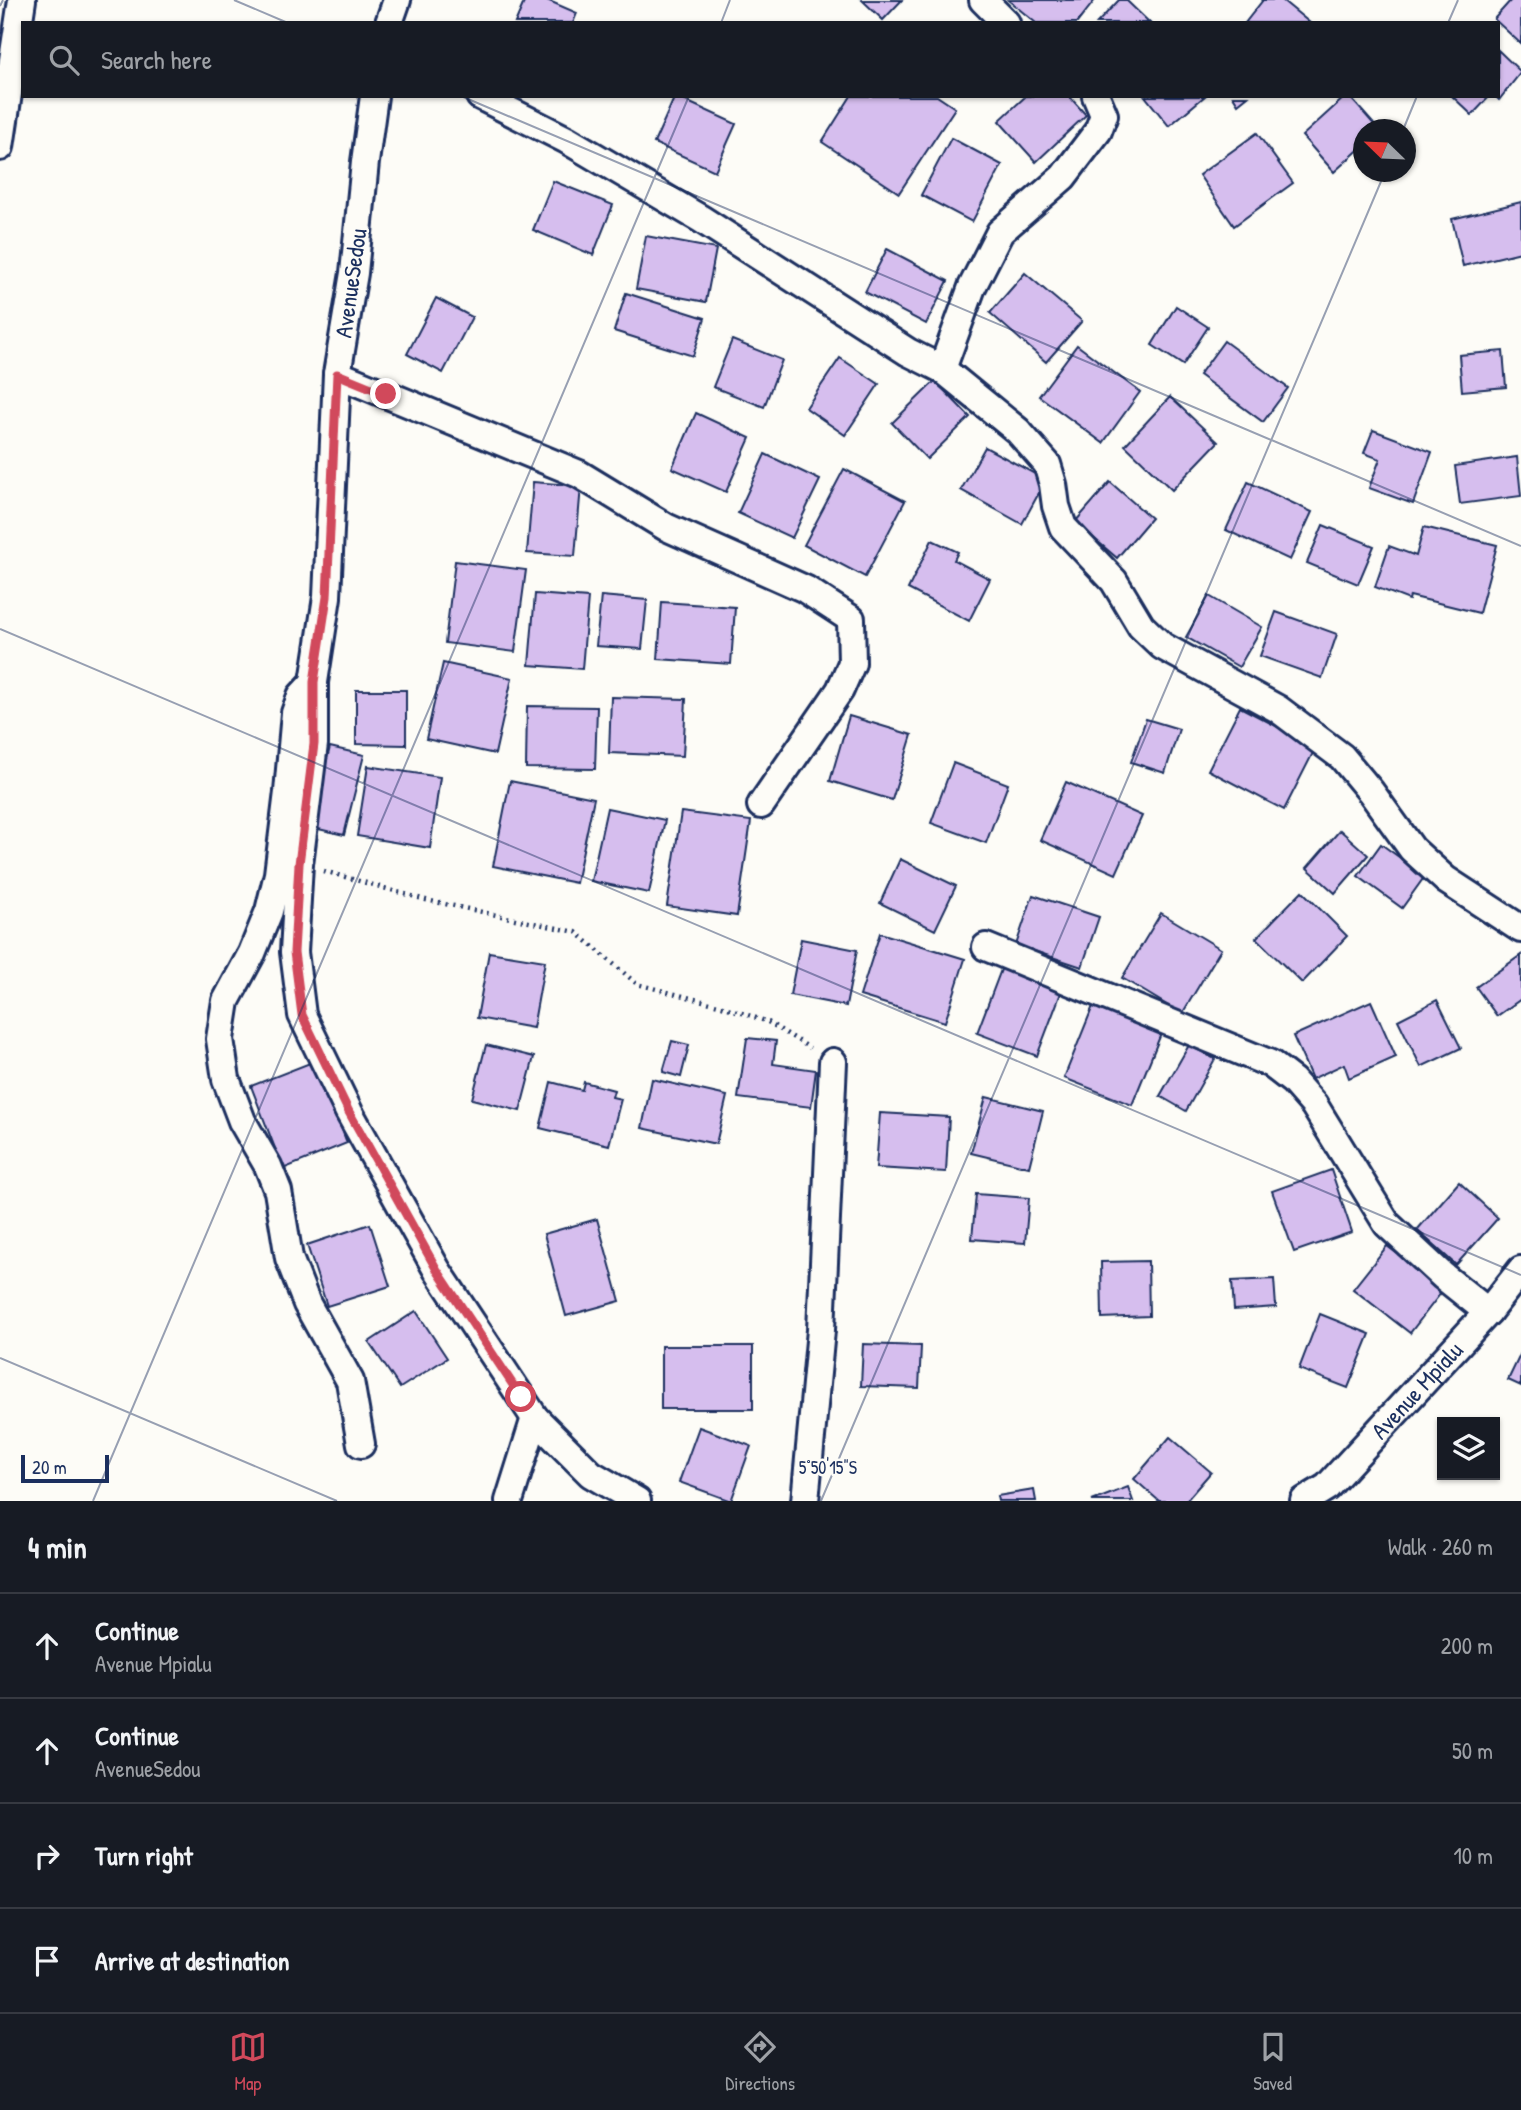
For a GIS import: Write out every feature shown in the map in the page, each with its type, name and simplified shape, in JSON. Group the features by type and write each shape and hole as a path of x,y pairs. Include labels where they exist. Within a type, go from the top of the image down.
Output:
{"street":[{"path":"0,147 6,66 22,0"},
{"path":"390,21 397,0"},
{"path":"983,0 1004,21"},
{"name":"AvenueSedou","path":"314,682 327,597 337,374 354,273 374,98"},
{"path":"484,98 568,140 668,199 908,352 942,369 1018,431 1047,464 1063,527 1114,582 1142,626 1162,646 1278,709 1342,757 1412,849 1446,880 1521,929"},
{"path":"942,369 972,287 1000,232 1063,177 1098,131 1104,115 1097,98"},
{"path":"337,374 579,474 666,527 805,589 851,619 852,663 840,690 761,805"},
{"path":"314,682 314,744 299,864 294,952 302,1015 349,1112 437,1270 536,1418 591,1474 637,1501"},
{"path":"314,682 301,696 295,713 278,874 269,911 252,953 226,1001 220,1039 226,1079 242,1121 268,1166 278,1191 289,1258 307,1304 350,1381 361,1444"},
{"path":"986,947 1271,1064 1293,1081 1314,1105 1387,1224 1443,1276 1488,1311"},
{"path":"806,1501 821,1330 832,1062"},
{"name":"Avenue Mpialu","path":"1304,1501 1327,1487 1488,1311 1521,1270"},
{"path":"509,1501 536,1418"}],"path":[{"path":"299,864 426,900 576,932 637,984 722,1006 768,1022 832,1062"}],"building":[{"path":"525,0 547,0 577,13 574,21 516,21"},
{"path":"862,0 902,0 883,20"},
{"path":"1008,0 1095,0 1079,21 1034,21"},
{"path":"1119,0 1126,0 1148,21 1099,21"},
{"path":"1263,0 1282,0 1308,21 1247,21"},
{"path":"1511,0 1521,0 1521,44 1500,25 1500,21 1494,19"},
{"path":"1500,52 1521,72 1499,100 1497,98 1500,98"},
{"path":"674,98 736,124 715,171 654,143"},
{"path":"850,98 940,98 955,108 899,193 822,142"},
{"path":"1024,98 1071,98 1086,115 1036,162 999,121"},
{"path":"1147,98 1203,98 1169,126"},
{"path":"1234,98 1246,98 1238,104"},
{"path":"1344,98 1351,98 1369,119 1353,119 1353,155 1334,172 1302,136"},
{"path":"1454,98 1488,98 1472,115"},
{"path":"1257,133 1293,183 1234,226 1199,175"},
{"path":"951,138 1002,165 972,222 921,195"},
{"path":"553,181 613,205 593,255 533,230"},
{"path":"1521,202 1521,252 1463,266 1452,219"},
{"path":"646,236 716,249 706,302 636,289"},
{"path":"887,249 948,281 926,324 865,292"},
{"path":"1025,273 1082,321 1046,362 990,313"},
{"path":"626,293 705,318 693,356 614,331"},
{"path":"436,298 472,317 443,373 407,354"},
{"path":"1176,306 1208,327 1183,365 1152,345"},
{"path":"732,340 782,360 764,407 713,387"},
{"path":"1224,341 1288,388 1263,422 1199,375"},
{"path":"1077,345 1140,392 1103,443 1039,396"},
{"path":"1503,351 1506,387 1462,391 1459,355"},
{"path":"840,358 879,384 845,435 806,408"},
{"path":"935,381 970,417 927,459 892,423"},
{"path":"1170,397 1218,442 1172,490 1125,445"},
{"path":"696,413 750,438 726,492 672,468"},
{"path":"1373,430 1432,452 1413,504 1369,488 1380,459 1364,453"},
{"path":"985,447 1046,480 1022,524 961,490"},
{"path":"765,454 820,480 792,538 738,513"},
{"path":"1517,457 1521,496 1460,504 1455,466"},
{"path":"844,469 905,501 865,577 804,545"},
{"path":"533,482 581,486 575,556 527,553"},
{"path":"1110,482 1151,518 1117,558 1075,522"},
{"path":"1248,482 1312,512 1290,560 1226,530"},
{"path":"1323,525 1374,546 1358,584 1307,563"},
{"path":"1424,527 1497,545 1479,613 1410,596 1409,600 1375,587 1389,546 1416,556"},
{"path":"932,540 958,552 954,560 990,579 969,621 908,589"},
{"path":"455,561 526,570 515,652 445,643"},
{"path":"535,594 588,598 582,669 529,665"},
{"path":"601,596 647,600 642,649 596,646"},
{"path":"1209,596 1262,627 1239,667 1186,637"},
{"path":"662,602 735,607 731,664 658,659"},
{"path":"1276,612 1337,634 1322,678 1260,656"},
{"path":"443,663 512,678 495,754 426,739"},
{"path":"356,690 406,690 406,745 356,744"},
{"path":"611,697 686,699 683,756 609,753"},
{"path":"527,706 597,707 595,769 526,768"},
{"path":"1240,707 1316,747 1284,810 1208,770"},
{"path":"849,716 912,735 892,800 830,781"},
{"path":"1146,719 1179,729 1165,773 1131,762"},
{"path":"330,747 364,755 344,835 310,827"},
{"path":"953,763 1008,784 986,843 931,823"},
{"path":"368,766 440,777 430,848 357,836"},
{"path":"510,781 594,798 576,883 493,866"},
{"path":"1066,782 1142,816 1116,874 1040,840"},
{"path":"607,808 665,820 649,893 591,881"},
{"path":"681,812 751,821 737,916 667,906"},
{"path":"1340,830 1368,855 1335,893 1307,868"},
{"path":"1381,844 1425,876 1402,908 1358,876"},
{"path":"900,859 956,886 935,930 880,903"},
{"path":"1302,891 1347,936 1302,983 1256,938"},
{"path":"1033,895 1099,917 1082,967 1016,945"},
{"path":"1161,913 1221,949 1182,1014 1122,978"},
{"path":"880,933 965,959 945,1022 860,996"},
{"path":"801,939 857,950 846,1006 790,995"},
{"path":"489,952 545,961 533,1028 477,1018"},
{"path":"1521,955 1521,999 1497,1016 1476,987"},
{"path":"1002,967 1062,990 1037,1056 977,1033"},
{"path":"1437,1000 1461,1048 1421,1067 1398,1020"},
{"path":"1095,1001 1163,1029 1132,1105 1064,1078"},
{"path":"1371,1001 1396,1057 1349,1078 1344,1064 1312,1079 1293,1036"},
{"path":"747,1038 776,1041 773,1064 816,1070 811,1107 738,1098"},
{"path":"672,1041 689,1045 681,1077 663,1072"},
{"path":"486,1045 534,1057 520,1111 472,1099"},
{"path":"1189,1045 1215,1059 1186,1111 1160,1096"},
{"path":"315,1061 347,1143 283,1169 251,1086"},
{"path":"652,1079 727,1096 716,1144 642,1128"},
{"path":"551,1082 582,1090 584,1082 614,1090 612,1097 621,1099 609,1145 540,1128"},
{"path":"986,1097 1043,1111 1029,1167 971,1153"},
{"path":"880,1113 949,1117 946,1172 876,1168"},
{"path":"1331,1170 1352,1232 1294,1252 1272,1191"},
{"path":"1459,1182 1498,1218 1456,1265 1417,1230"},
{"path":"976,1194 1029,1198 1025,1243 972,1239"},
{"path":"597,1219 620,1301 566,1316 544,1234"},
{"path":"370,1224 390,1286 327,1306 307,1245"},
{"path":"1387,1246 1444,1289 1410,1333 1353,1289"},
{"path":"1148,1261 1149,1316 1102,1318 1101,1262"},
{"path":"1274,1279 1276,1307 1234,1310 1232,1281"},
{"path":"416,1311 447,1358 400,1388 369,1342"},
{"path":"1320,1314 1370,1334 1348,1388 1299,1369"},
{"path":"863,1344 921,1346 919,1388 861,1386"},
{"path":"661,1346 753,1346 753,1409 661,1409"},
{"path":"1521,1353 1521,1386 1508,1380"},
{"path":"699,1427 751,1446 731,1501 679,1482"},
{"path":"1170,1437 1211,1472 1186,1501 1159,1501 1134,1479"},
{"path":"1128,1487 1133,1501 1092,1501"},
{"path":"1034,1490 1036,1501 998,1501 997,1496"}],"route":[{"path":"386,394 337,374 327,597 314,682 314,744 299,864 294,952 302,1015 349,1112 437,1270 521,1397"}]}
